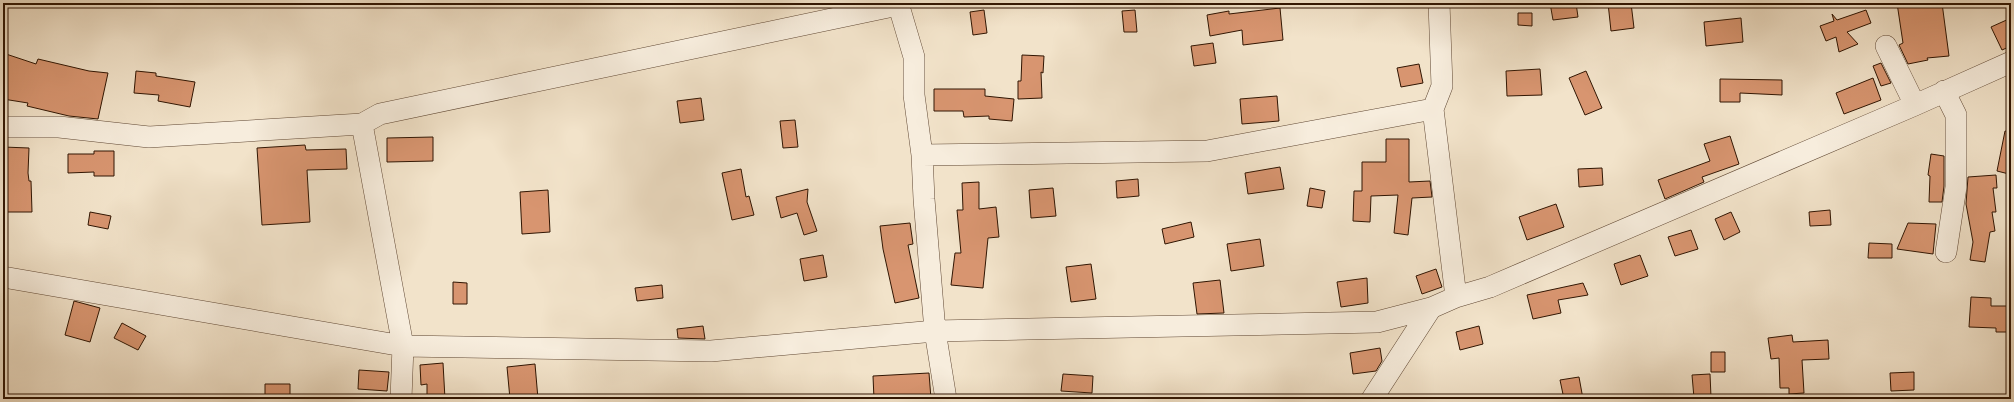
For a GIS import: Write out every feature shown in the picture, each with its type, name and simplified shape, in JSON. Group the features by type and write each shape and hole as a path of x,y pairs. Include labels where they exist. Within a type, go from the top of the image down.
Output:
{"street":[{"path":"1439,3 1442,86 1433,109 1456,297"},
{"path":"3,127 59,127 149,137 362,124 380,114 898,4 914,57 914,95 922,155 924,199 935,331 946,399"},
{"path":"1886,46 1916,105"},
{"path":"3,277 403,346 710,351 935,331 1377,322 1431,308 1456,297 1490,287 1916,105 1944,91 2011,62"},
{"path":"1944,91 1956,115 1956,187 1946,252"},
{"path":"922,155 1207,151 1433,109"},
{"path":"362,124 403,346 401,399"},
{"path":"1372,399 1431,308"}],"building":[{"path":"1550,3 1576,3 1578,17 1553,20"},
{"path":"1608,3 1631,3 1634,28 1611,31"},
{"path":"1897,3 1942,3 1949,56 1927,58 1928,60 1908,64 1899,45 1903,43"},
{"path":"1280,8 1283,40 1243,45 1242,30 1210,36 1207,15 1229,11 1229,14"},
{"path":"984,10 987,33 973,35 970,12"},
{"path":"1135,10 1137,32 1124,32 1122,11"},
{"path":"1866,10 1871,23 1847,32 1858,44 1839,52 1836,37 1826,41 1820,26 1834,21 1832,14 1837,20"},
{"path":"1518,13 1532,13 1532,26 1518,25"},
{"path":"1741,18 1743,42 1706,46 1704,22"},
{"path":"2011,18 2011,46 2002,50 1991,27"},
{"path":"1213,43 1216,63 1194,66 1191,46"},
{"path":"3,53 36,64 38,59 89,71 108,73 98,119 69,116 27,106 28,103 3,99"},
{"path":"1022,55 1044,56 1043,73 1041,72 1042,98 1018,99 1018,81 1021,81"},
{"path":"1881,63 1891,83 1881,86 1873,66"},
{"path":"1419,64 1423,83 1401,87 1397,68"},
{"path":"1540,69 1542,95 1507,96 1506,71"},
{"path":"136,71 156,73 156,76 195,82 190,107 158,101 159,95 134,93"},
{"path":"1586,71 1602,108 1585,115 1569,78"},
{"path":"1873,78 1881,100 1844,114 1836,93"},
{"path":"1720,79 1782,80 1782,95 1740,93 1740,102 1720,102"},
{"path":"934,89 985,89 985,96 1014,99 1012,121 989,119 989,116 964,117 963,111 934,111"},
{"path":"1277,96 1279,121 1242,124 1240,99"},
{"path":"701,98 704,120 680,123 677,101"},
{"path":"795,120 798,147 783,148 780,121"},
{"path":"2005,131 2011,132 2011,164 2009,174 1997,171"},
{"path":"1730,136 1739,164 1702,177 1704,182 1665,199 1658,180 1710,161 1704,144"},
{"path":"433,137 433,161 387,162 387,138"},
{"path":"1386,139 1409,139 1409,182 1430,181 1432,197 1412,198 1408,235 1394,233 1398,195 1371,196 1370,222 1353,221 1354,191 1362,191 1362,162 1386,162"},
{"path":"305,145 306,150 346,149 347,169 307,170 310,222 262,225 257,148"},
{"path":"3,147 29,148 28,173 29,181 31,181 32,212 3,212 5,165 3,165"},
{"path":"94,151 114,151 114,176 94,176 94,172 68,173 68,154 94,154"},
{"path":"1931,154 1944,156 1944,186 1942,202 1929,202 1930,176 1928,175"},
{"path":"1280,167 1284,189 1248,194 1245,173"},
{"path":"1602,168 1603,185 1579,187 1578,169"},
{"path":"741,169 746,197 749,196 754,215 732,220 722,173"},
{"path":"1996,175 1997,188 1993,188 1996,212 1992,212 1995,231 1990,232 1985,262 1970,260 1973,242 1966,204 1968,177"},
{"path":"1138,179 1139,196 1117,198 1116,181"},
{"path":"979,182 979,209 996,207 999,237 988,238 983,288 951,285 955,253 961,253 957,210 963,210 962,183"},
{"path":"1053,188 1056,216 1031,218 1029,190"},
{"path":"1310,188 1325,191 1322,208 1307,206"},
{"path":"808,189 807,202 817,231 804,235 797,213 781,218 776,197"},
{"path":"548,190 550,232 522,234 520,192"},
{"path":"1556,204 1564,227 1527,240 1519,217"},
{"path":"1830,210 1831,225 1810,226 1809,212"},
{"path":"90,212 111,216 108,229 88,225"},
{"path":"1731,212 1740,232 1724,240 1715,219"},
{"path":"1191,222 1194,237 1165,244 1162,229"},
{"path":"910,223 913,244 908,245 919,298 895,303 883,249 880,226"},
{"path":"1908,223 1936,224 1933,254 1897,249"},
{"path":"1691,230 1698,249 1675,256 1668,237"},
{"path":"1260,239 1264,266 1231,271 1227,244"},
{"path":"1869,243 1892,244 1892,258 1868,258"},
{"path":"823,255 827,277 804,281 800,259"},
{"path":"1640,255 1648,276 1621,285 1614,264"},
{"path":"1091,264 1096,299 1071,302 1066,267"},
{"path":"1436,269 1442,287 1422,294 1416,276"},
{"path":"1367,278 1368,303 1341,307 1337,282"},
{"path":"1220,280 1224,313 1197,314 1193,283"},
{"path":"453,282 467,283 467,304 453,304"},
{"path":"1583,283 1588,295 1558,300 1561,313 1533,319 1527,295"},
{"path":"662,285 663,298 637,301 635,288"},
{"path":"1971,297 1991,298 1991,306 2011,306 2011,332 1996,332 1996,328 1969,327"},
{"path":"74,301 100,308 90,342 65,335"},
{"path":"122,323 146,336 138,350 114,338"},
{"path":"703,326 705,339 678,338 677,329"},
{"path":"1479,326 1483,344 1460,350 1456,332"},
{"path":"1792,335 1793,342 1828,340 1829,359 1802,360 1804,393 1789,394 1789,388 1780,388 1779,358 1771,359 1768,338"},
{"path":"1380,348 1382,361 1376,371 1353,374 1350,353"},
{"path":"1711,352 1725,352 1725,372 1711,372"},
{"path":"443,363 445,399 427,399 427,384 421,385 420,365"},
{"path":"535,364 538,399 510,399 507,367"},
{"path":"359,370 389,372 387,391 358,389"},
{"path":"1914,372 1914,390 1891,391 1890,373"},
{"path":"929,373 931,399 874,399 873,376"},
{"path":"1063,374 1093,376 1092,393 1061,391"},
{"path":"1710,374 1711,397 1694,398 1692,375"},
{"path":"1579,377 1583,399 1564,399 1560,380"},
{"path":"265,384 290,384 290,399 265,399"}]}
